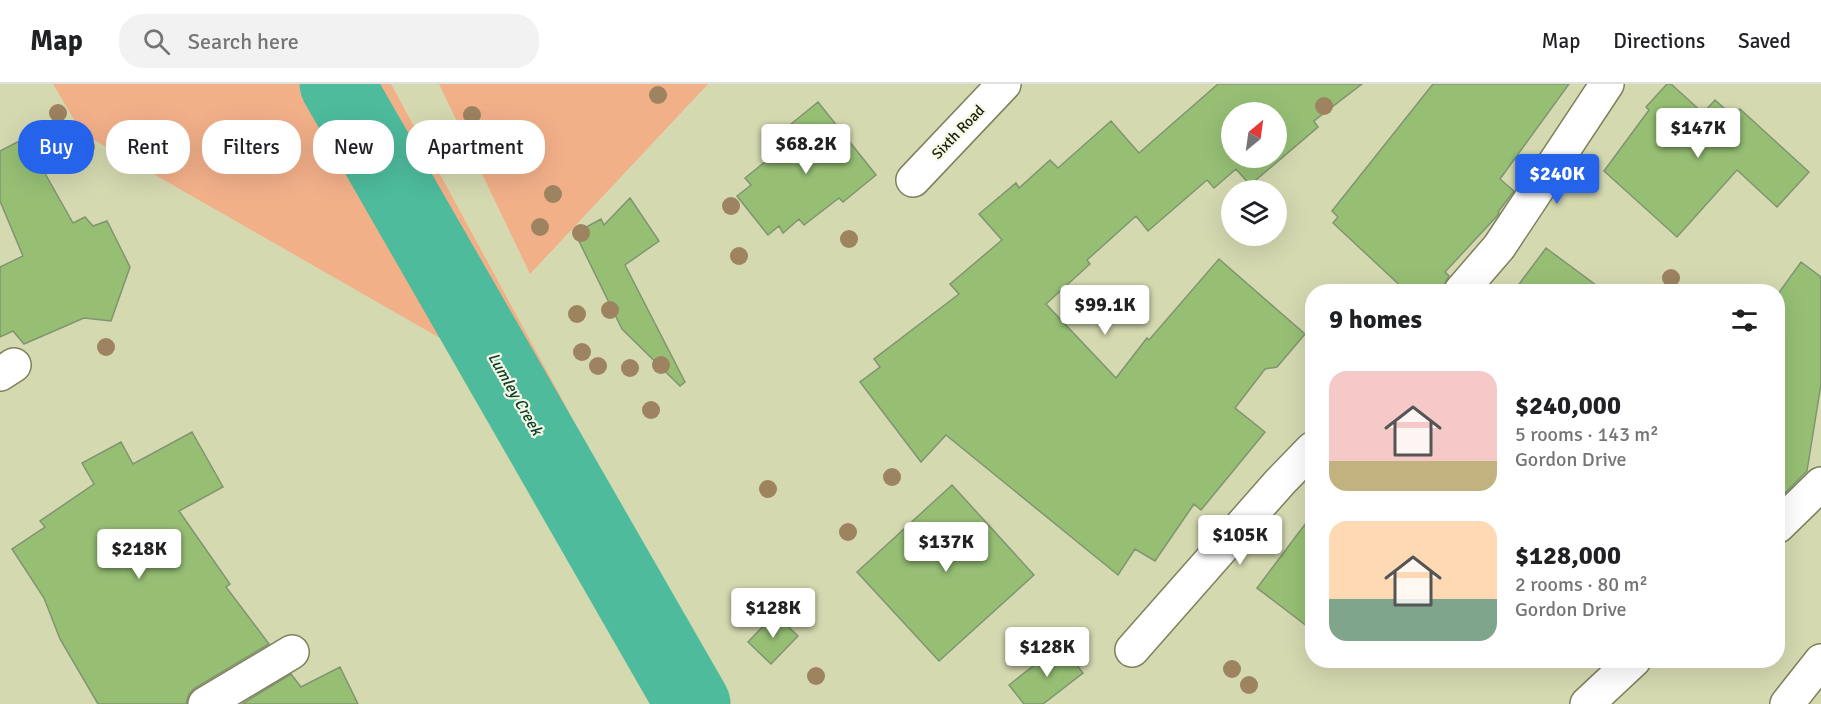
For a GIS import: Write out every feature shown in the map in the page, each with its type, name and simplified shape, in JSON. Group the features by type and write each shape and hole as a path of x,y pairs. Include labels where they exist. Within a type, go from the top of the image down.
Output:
{"street":[{"name":"Sixth Road","path":"913,180 1004,84"},
{"path":"1467,284 1498,247 1607,84"},
{"path":"1132,650 1305,456"},
{"path":"1785,518 1821,484"},
{"path":"205,704 292,652"},
{"path":"1787,704 1821,661"},
{"path":"1587,704 1625,668"}],"shaded area":[{"path":"53,84 391,84 411,120 406,120 406,174 440,174 569,412 154,174 190,174 190,120 106,120 106,147 94,140 94,120 74,120"},
{"path":"439,84 708,84 530,274 482,174 545,174 545,120 456,120"}],"building":[{"path":"1218,84 1362,84 1314,121 1318,127 1287,153 1287,102 1221,102 1221,168 1270,168 1256,180 1246,180 1236,169 1214,188 1207,180 1148,231 1136,216 1087,260 1090,264 1046,304 1116,378 1147,338 1149,340 1219,259 1305,334 1277,367 1265,369 1235,408 1265,432 1201,510 1194,504 1155,561 1135,549 1118,575 946,435 921,462 860,382 880,367 874,359 959,294 950,284 1002,240 979,214 1016,183 1019,188 1050,160 1058,168 1111,121 1139,153"},
{"path":"1433,84 1569,84 1500,179 1514,191 1497,216 1445,272 1449,276 1445,284 1398,284 1333,223 1338,217 1332,211"},
{"path":"1667,84 1671,84 1703,113 1715,100 1733,116 1740,109 1809,172 1777,207 1737,170 1677,237 1604,171 1649,110 1646,107"},
{"path":"818,102 876,175 843,202 839,198 804,225 799,219 783,233 779,226 768,235 737,196 751,185 745,178 800,134 791,124"},
{"path":"18,142 18,174 45,174 73,223 85,217 93,226 107,221 130,267 111,321 84,318 24,344 13,331 0,337 0,267 23,256 0,201 0,151"},
{"path":"630,198 659,241 625,265 685,382 680,386 622,329 575,233 601,219 604,225"},
{"path":"1546,248 1595,284 1519,284"},
{"path":"1801,262 1821,277 1821,384 1807,471 1785,493 1785,284"},
{"path":"192,432 223,487 179,511 230,584 226,587 269,644 195,688 189,694 186,704 98,704 60,639 44,598 12,549 45,527 40,521 94,484 82,463 121,442 133,464"},
{"path":"952,485 1034,575 939,661 857,572"},
{"path":"1305,524 1305,625 1257,588"},
{"path":"775,614 798,636 771,664 748,642"},
{"path":"1061,644 1083,673 1043,704 1024,704 1009,685"},
{"path":"340,667 358,704 242,704 291,674 301,687"}],"waterway":[{"name":"Lumley Creek","path":"337,84 693,704"}]}
